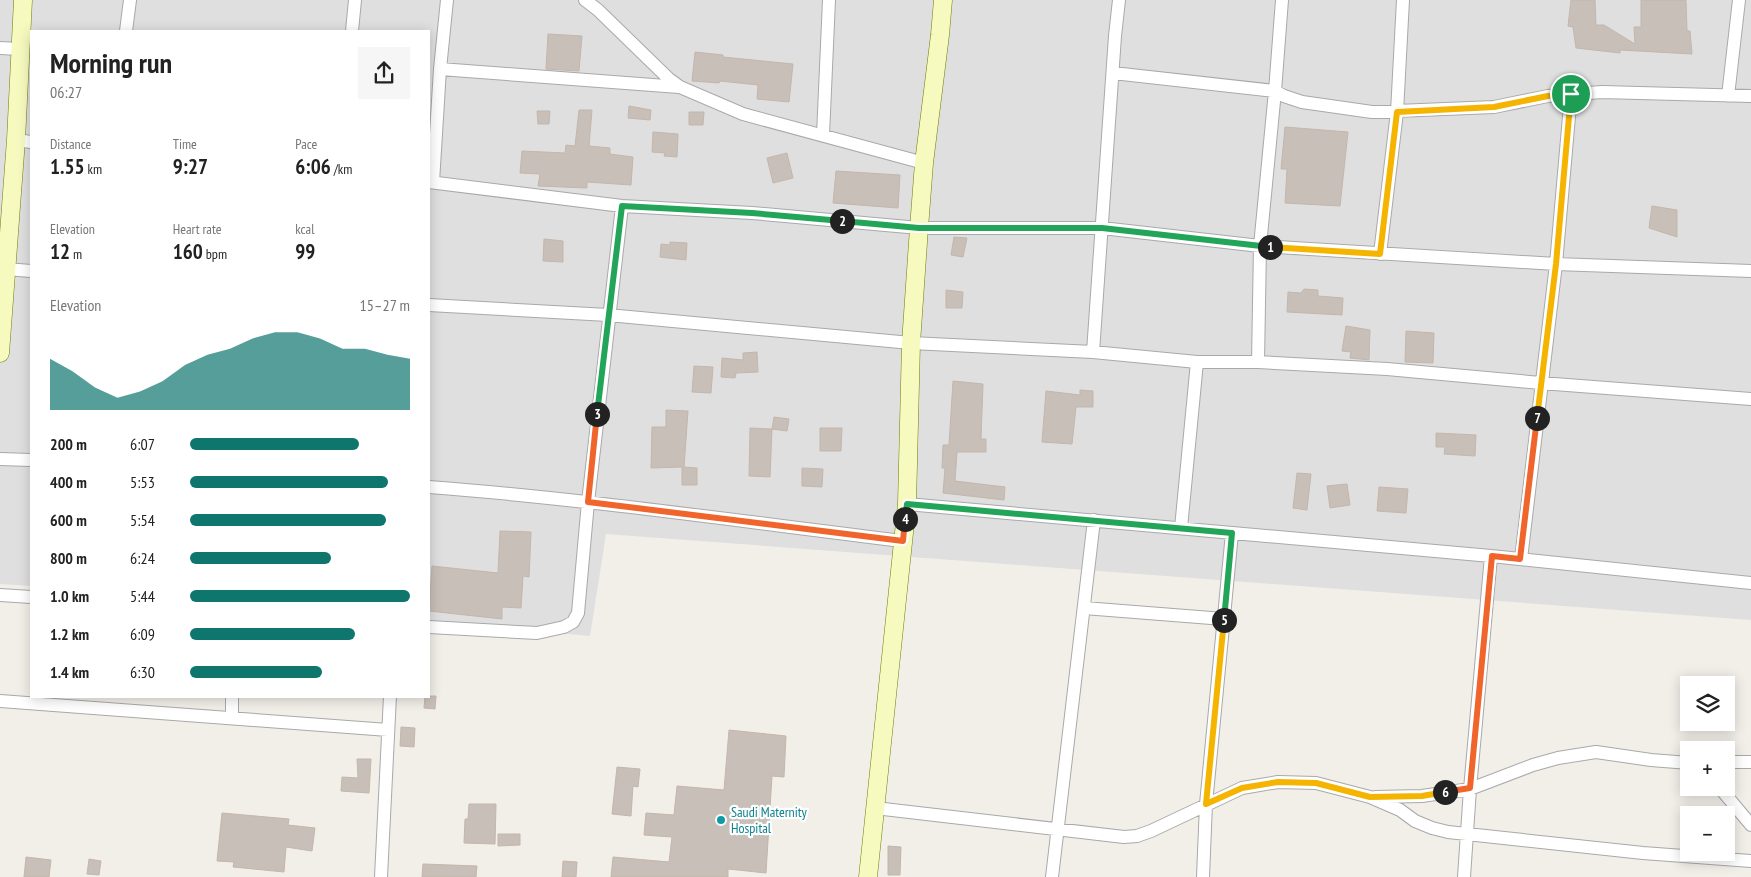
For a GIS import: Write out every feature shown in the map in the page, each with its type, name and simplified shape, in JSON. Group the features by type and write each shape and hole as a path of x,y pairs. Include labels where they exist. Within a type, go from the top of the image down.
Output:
{"street":[{"path":"0,353 5,259 24,141 20,49 26,31 23,0"},
{"path":"126,30 130,0"},
{"path":"352,30 355,0"},
{"path":"446,0 431,182 622,206 752,213 919,228 1102,228 1260,246 1380,254 1556,264 1751,271"},
{"path":"585,0 598,10 669,79 680,87 743,114 924,163"},
{"path":"823,135 828,0"},
{"path":"868,877 907,504 912,343 919,228 924,163 943,0"},
{"path":"1093,352 1119,0"},
{"path":"1258,362 1260,246 1282,0"},
{"path":"1380,254 1397,112 1403,0"},
{"path":"1728,96 1739,0"},
{"path":"0,48 20,49"},
{"path":"440,69 680,87"},
{"path":"1113,73 1275,91 1302,102 1372,112 1494,107 1548,96 1602,92 1751,96"},
{"path":"1520,559 1556,264 1571,94"},
{"path":"430,626 537,634 564,627 573,622 578,612 608,315 622,206"},
{"path":"5,259 30,271"},
{"path":"430,305 608,315 912,343 1093,352 1197,362 1258,362 1387,369 1751,399"},
{"path":"1181,528 1197,362"},
{"path":"0,459 30,460"},
{"path":"430,487 588,502 903,541"},
{"path":"907,504 1492,556 1751,583"},
{"path":"1052,877 1094,520"},
{"path":"1204,877 1206,804 1232,533"},
{"path":"1464,877 1470,788 1492,556"},
{"path":"0,595 30,597"},
{"path":"1084,608 1224,619"},
{"path":"232,698 232,718"},
{"path":"381,877 390,698"},
{"path":"0,701 388,730"},
{"path":"1370,797 1422,796 1470,788 1506,774 1558,758 1596,752 1680,762"},
{"path":"1735,762 1751,762"},
{"path":"876,808 1124,837 1137,836 1151,831 1242,788 1278,782 1316,783 1370,797 1400,810 1415,821 1432,828 1467,834 1643,853 1751,861"},
{"path":"1727,796 1751,825"}],"shaded area":[{"path":"0,0 1751,0 1751,620 606,534 590,636 430,621 430,30 30,30 30,586 0,584"}],"building":[{"path":"1571,0 1595,0 1596,25 1604,25 1635,44 1634,27 1641,27 1641,0 1686,0 1687,31 1690,31 1692,54 1620,50 1620,53 1576,48 1573,27 1568,26"},
{"path":"548,34 582,36 579,71 546,69"},
{"path":"695,52 723,55 723,57 793,64 789,102 757,99 758,85 720,81 719,83 692,81"},
{"path":"629,106 651,110 650,120 628,118"},
{"path":"579,110 592,110 589,146 610,148 610,154 633,157 631,185 587,182 587,188 538,186 540,174 520,173 522,151 565,153 566,145 575,146"},
{"path":"537,111 550,111 549,124 538,124"},
{"path":"689,112 704,112 703,125 689,125"},
{"path":"1285,127 1348,132 1340,206 1285,203 1287,169 1281,169"},
{"path":"653,132 678,134 677,157 664,156 665,153 652,152"},
{"path":"787,153 793,178 773,183 767,158"},
{"path":"836,171 900,175 898,208 833,203"},
{"path":"1652,206 1677,210 1677,237 1649,228"},
{"path":"954,237 967,238 963,257 951,255"},
{"path":"544,239 563,241 563,262 543,261"},
{"path":"670,242 687,243 686,260 660,257 661,244 670,245"},
{"path":"1304,289 1318,290 1318,296 1343,298 1342,315 1287,312 1288,292 1301,293"},
{"path":"946,290 963,292 962,308 946,308"},
{"path":"1346,326 1370,330 1369,360 1350,358 1351,352 1342,351"},
{"path":"1406,331 1434,333 1433,363 1405,362"},
{"path":"757,352 758,372 736,373 735,378 721,377 722,358 743,360 743,353"},
{"path":"694,366 713,367 711,393 692,392"},
{"path":"953,381 983,384 981,439 986,439 986,452 957,452 955,481 1005,487 1004,500 943,493 945,468 942,468 943,445 949,445"},
{"path":"1080,390 1093,391 1093,407 1076,407 1072,444 1042,442 1046,391 1080,395"},
{"path":"666,410 688,411 684,467 697,468 697,485 682,485 682,467 651,468 652,427 666,427"},
{"path":"774,417 789,419 787,431 772,429"},
{"path":"750,428 772,429 770,477 749,476"},
{"path":"820,428 842,428 841,451 820,451"},
{"path":"1436,433 1476,435 1475,456 1444,454 1445,447 1436,447"},
{"path":"802,468 823,469 822,487 802,486"},
{"path":"1297,473 1311,474 1307,510 1293,508"},
{"path":"1347,484 1350,505 1330,508 1327,486"},
{"path":"1379,487 1408,489 1406,513 1377,511"},
{"path":"500,531 531,532 529,577 523,576 521,608 502,607 502,619 430,611 432,566 498,573"},
{"path":"436,696 435,709 424,708 425,698"},
{"path":"401,727 415,728 414,747 400,746"},
{"name":"Saudi Maternity Hospital","path":"729,730 786,736 784,777 772,776 766,873 728,869 728,877 611,877 613,857 669,862 672,837 644,835 646,813 674,815 677,786 724,790"},
{"path":"357,759 371,759 369,793 341,791 342,777 358,778"},
{"path":"617,767 640,769 638,787 633,786 631,816 612,814"},
{"path":"469,804 496,804 495,844 464,843 465,819 468,819"},
{"path":"222,813 289,819 288,825 315,828 312,851 286,847 284,872 233,867 234,862 217,861"},
{"path":"498,834 520,834 520,845 498,846"},
{"path":"888,846 901,847 900,875 888,875"},
{"path":"26,857 51,860 49,877 24,877"},
{"path":"89,859 101,861 99,875 87,874"},
{"path":"563,861 577,862 576,877 562,877"},
{"path":"423,864 477,866 476,877 422,877"}],"place":[{"name":"Saudi Maternity Hospital","path":"721,820"}],"route":[{"path":"1571,94 1556,264 1520,559 1492,556 1470,788 1422,796 1370,797 1316,783 1278,782 1242,788 1206,804 1232,533 907,504 903,541 588,502 622,206 752,213 919,228 1102,228 1260,246 1380,254 1397,112 1494,107 1548,96 1571,94"}]}
